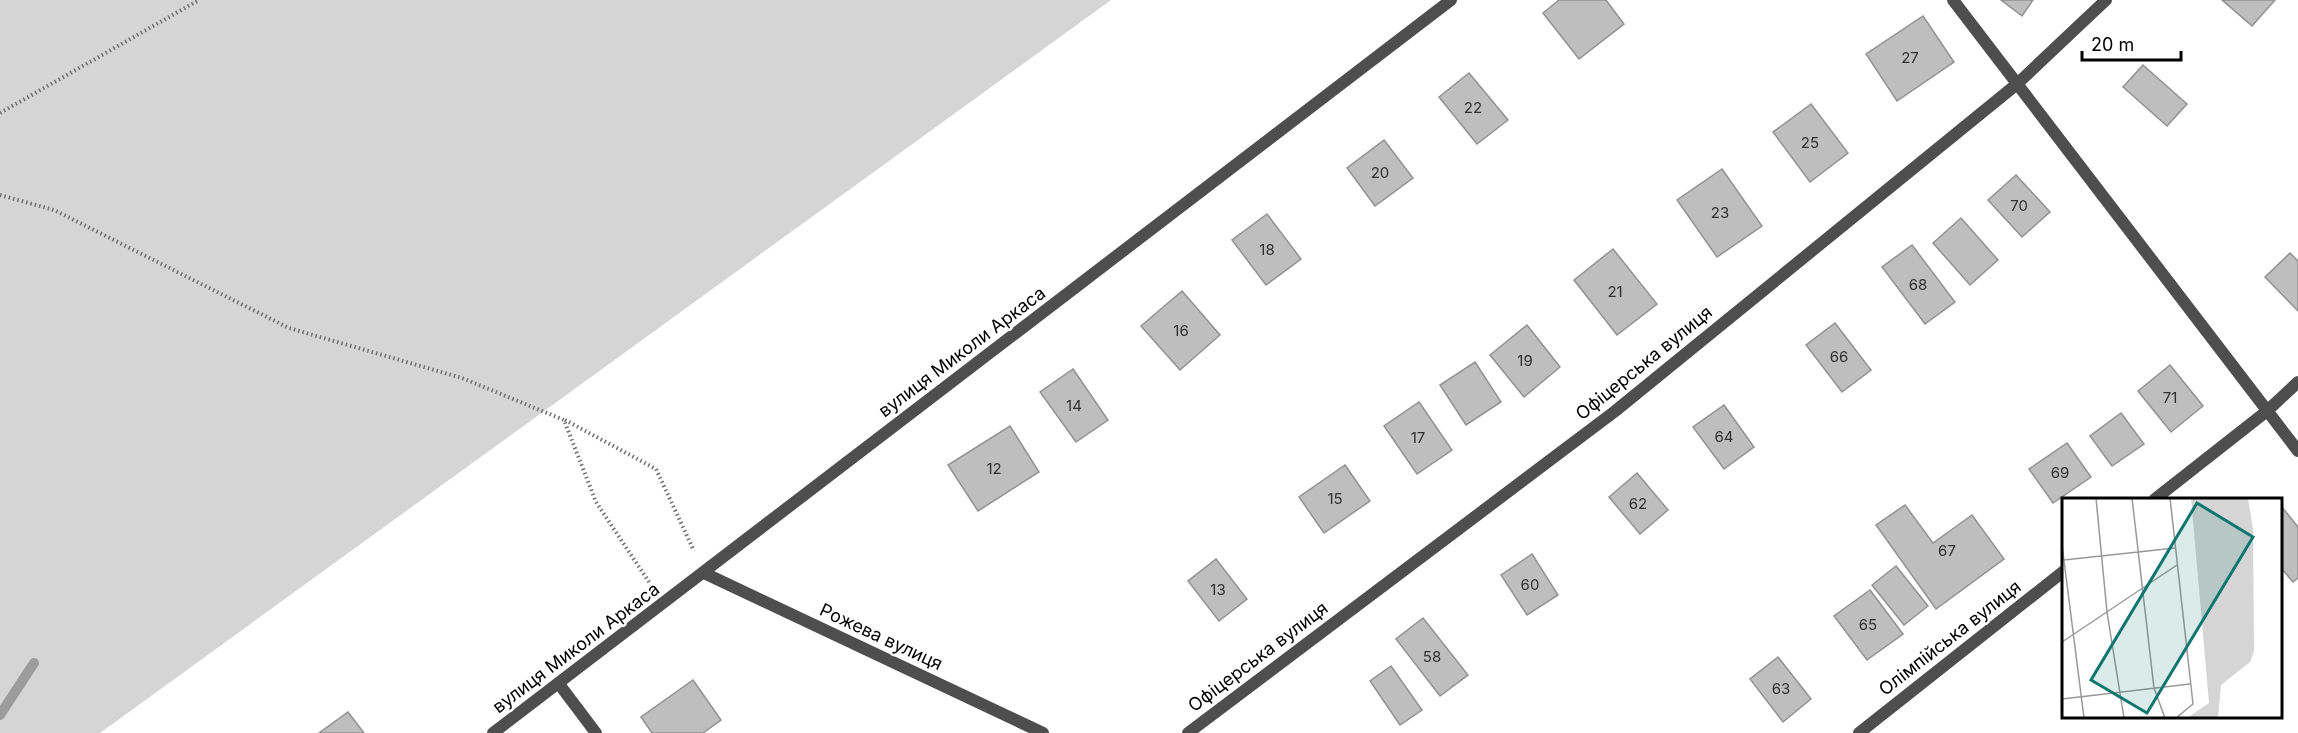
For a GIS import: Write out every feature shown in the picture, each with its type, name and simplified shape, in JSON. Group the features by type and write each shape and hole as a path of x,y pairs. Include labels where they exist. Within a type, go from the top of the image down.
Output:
{"street":[{"name":"вулиця Миколи Аркаса","path":"494,733 1451,0"},
{"path":"1953,0 2298,451"},
{"name":"Офіцерська вулиця","path":"1188,733 1614,412 2017,84 2106,0"},
{"path":"2157,498 2267,411 2298,382"},
{"name":"Рожева вулиця","path":"704,573 1043,733"},
{"name":"Олімпійська вулиця","path":"1859,733 2062,573"},
{"path":"559,684 596,733"}],"path":[{"path":"0,113 200,0"},
{"path":"0,195 54,210 289,328 462,378 564,420 656,469 704,573"},
{"path":"564,420 596,502 641,567 662,603"}],"shaded area":[{"path":"0,0 1111,0 100,733 0,733"}],"building":[{"path":"1559,0 1606,0 1624,24 1579,59 1543,13"},
{"path":"2001,0 2033,0 2022,16"},
{"path":"2222,0 2275,0 2252,26"},
{"path":"1923,16 1954,62 1897,101 1866,54"},
{"path":"2143,65 2187,104 2167,126 2123,87"},
{"path":"1469,73 1508,120 1477,144 1439,97"},
{"path":"1811,104 1848,153 1810,182 1773,132"},
{"path":"1384,140 1413,178 1375,206 1347,168"},
{"path":"1722,169 1762,226 1717,257 1677,200"},
{"path":"2016,175 2050,212 2022,237 1988,200"},
{"path":"1267,214 1301,259 1266,285 1232,240"},
{"path":"1961,218 1998,260 1970,285 1933,243"},
{"path":"1912,245 1955,302 1925,324 1882,267"},
{"path":"1613,249 1657,304 1617,335 1574,280"},
{"path":"2290,253 2298,261 2298,311 2265,277"},
{"path":"1182,291 1220,335 1180,370 1141,326"},
{"path":"1835,323 1871,370 1842,392 1806,345"},
{"path":"1527,325 1560,367 1524,397 1490,355"},
{"path":"1475,362 1501,402 1466,425 1440,385"},
{"path":"2170,365 2203,406 2171,432 2138,391"},
{"path":"1073,369 1108,420 1076,442 1040,392"},
{"path":"1419,402 1452,450 1417,474 1384,426"},
{"path":"1724,405 1754,447 1724,469 1693,427"},
{"path":"2121,413 2144,444 2112,466 2090,436"},
{"path":"1010,426 1039,472 978,511 948,465"},
{"path":"2067,443 2091,477 2053,503 2029,469"},
{"path":"1345,465 1370,501 1324,533 1299,497"},
{"path":"1637,473 1668,510 1640,534 1609,497"},
{"path":"1905,505 1933,543 1972,515 2004,559 1936,609 1876,525"},
{"path":"2283,508 2298,527 2298,578 2293,582 2283,570"},
{"path":"1532,554 1558,595 1527,615 1501,575"},
{"path":"1216,559 1247,599 1219,621 1188,581"},
{"path":"1896,566 1928,606 1904,625 1872,585"},
{"path":"1870,590 1903,634 1867,660 1834,616"},
{"path":"1423,618 1468,675 1440,696 1396,639"},
{"path":"1778,657 1811,699 1783,722 1750,679"},
{"path":"1391,666 1422,710 1400,725 1370,681"},
{"path":"693,680 721,720 703,733 652,733 641,717"},
{"path":"348,712 364,733 319,733"}],"waterway":[{"path":"0,715 34,663"}]}
